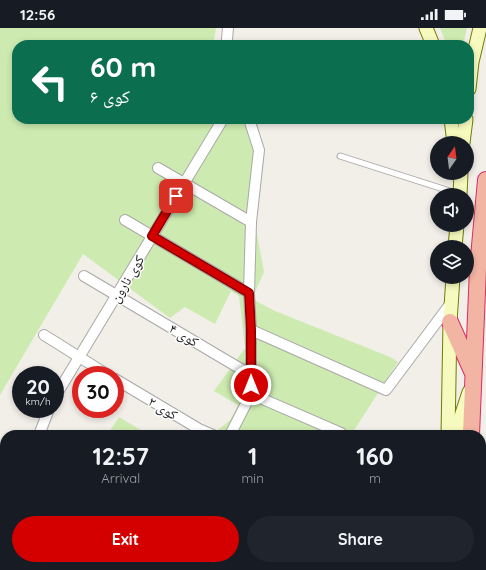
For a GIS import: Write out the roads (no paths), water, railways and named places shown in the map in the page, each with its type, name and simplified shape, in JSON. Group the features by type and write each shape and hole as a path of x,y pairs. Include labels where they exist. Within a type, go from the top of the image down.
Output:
{"highway":[{"path":"471,430 478,268 486,180"},
{"path":"450,322 473,376"}],"main road":[{"path":"426,28 430,40"},
{"path":"474,54 480,28"},
{"path":"452,124 453,136"},
{"path":"464,136 465,124"},
{"path":"448,430 450,322 452,284"},
{"path":"457,430 473,376"}],"street":[{"path":"227,40 228,28"},
{"name":"کوی نارون","path":"64,382 220,124"},
{"path":"233,430 251,394 251,330 249,293 251,222 259,150 250,124"},
{"path":"158,168 251,222"},
{"path":"125,220 249,293"},
{"name":"کوی ۴","path":"84,276 251,375"},
{"path":"251,330 386,390 451,303"},
{"path":"44,335 94,366"},
{"name":"کوی ۲","path":"124,384 201,430"},
{"path":"251,394 334,430"},
{"path":"40,430 45,418"}],"lane":[{"path":"340,156 438,188"}]}
